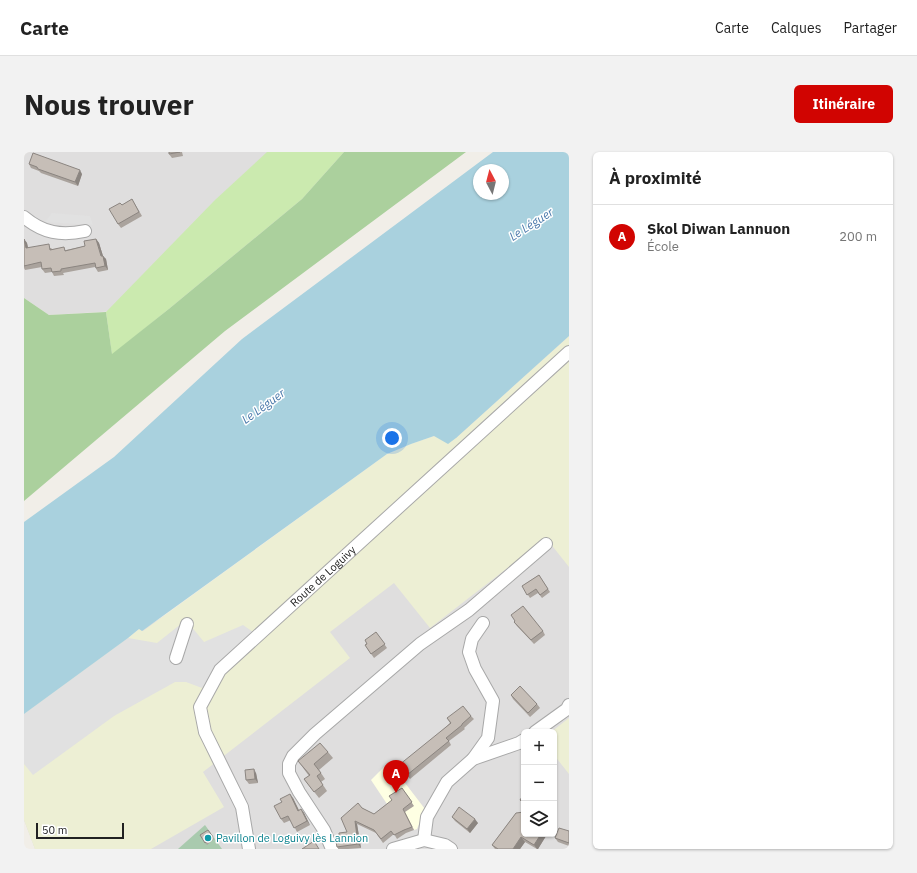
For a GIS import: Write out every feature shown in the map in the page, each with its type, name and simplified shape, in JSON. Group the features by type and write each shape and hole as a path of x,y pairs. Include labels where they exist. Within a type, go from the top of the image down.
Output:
{"street":[{"path":"24,217 34,226 50,232 70,234 85,231"},
{"name":"Route de Loguivy","path":"249,849 242,807 206,732 200,707 220,670 569,352"},
{"path":"332,849 324,830 299,792 289,773 289,764 293,756 315,734 420,644 470,610 546,544"},
{"path":"424,840 427,817 447,782 473,759 488,738 493,701 475,668 469,652 472,639 483,623"},
{"path":"176,658 187,624"},
{"path":"539,729 566,709 569,705"},
{"path":"473,759 521,742"},
{"path":"393,849 424,840 445,845 451,849"}],"shaded area":[{"path":"24,152 344,152 302,199 170,308 49,315 24,298"},
{"path":"52,213 90,216 93,225 45,222"},
{"path":"569,336 569,849 35,849 24,820 24,714 128,638 448,444"},
{"path":"569,336 569,567 546,538 430,628 394,583 330,632 350,658 203,772 224,807 151,849 35,849 24,820 24,714 139,629 143,631 387,454 434,436 456,438"},
{"path":"186,620 204,642 243,625 253,632 221,663 202,688 186,682 175,682 114,716 33,775 24,764 24,714 128,638 157,643"},
{"path":"569,718 569,774 557,759 557,729 555,729"},
{"path":"389,762 425,809 417,829 414,830 411,824 389,807 371,780"},
{"path":"205,825 222,849 178,849"}],"green space":[{"path":"267,152 344,152 302,199 112,355 106,312 215,200"},
{"path":"344,152 466,152 225,331 24,501 24,298 49,315 106,312 112,354 302,199"}],"water":[{"name":"Le Léguer","path":"493,152 569,152 569,336 448,444 434,436 387,454 142,631 139,629 24,714 24,522 114,457 242,339 473,167 473,200 509,200 509,164 477,164"}],"building":[{"path":"169,152 180,152 169,154"},
{"path":"33,153 80,170 75,182 38,169 37,167 29,164"},
{"path":"132,199 139,212 118,224 109,209 120,203 122,205"},
{"path":"24,239 26,248 49,244 50,250 64,247 65,251 85,246 84,241 96,239 101,256 103,256 105,266 96,268 95,263 52,272 51,268 42,269 41,262 24,266"},
{"path":"539,575 548,589 540,595 536,589 527,595 522,586"},
{"path":"523,606 543,631 531,640 514,622 515,621 511,615"},
{"path":"376,632 385,644 371,654 365,645 367,644 365,640"},
{"path":"520,686 537,704 528,713 511,695"},
{"path":"463,706 471,716 446,738 449,741 407,775 399,765 451,723 447,718"},
{"path":"320,743 328,752 314,764 321,773 317,776 323,785 314,792 304,779 310,775 298,761"},
{"path":"254,769 255,779 246,780 245,770"},
{"path":"402,788 412,802 403,809 412,827 394,835 391,831 381,839 374,830 355,821 358,844 337,847 335,837 339,836 339,833 347,832 341,818 358,803 362,808 374,814 392,800 389,796"},
{"path":"290,794 298,811 301,809 307,821 294,828 288,816 281,819 274,806 282,802 280,799"},
{"path":"459,807 475,819 467,829 452,817"},
{"path":"521,812 521,837 513,849 498,849 492,845 516,813"},
{"path":"559,828 569,831 569,843 555,838 557,837"},
{"name":"Pavillon de Loguivy lès Lannion","path":"208,830 213,837 205,843 200,835"},
{"path":"521,837 539,837 534,845"},
{"path":"314,841 319,849 302,849"}],"place":[{"name":"Skol Diwan Lannuon","path":"396,793"},
{"name":"Pavillon de Loguivy lès Lannion","path":"208,838"}]}
